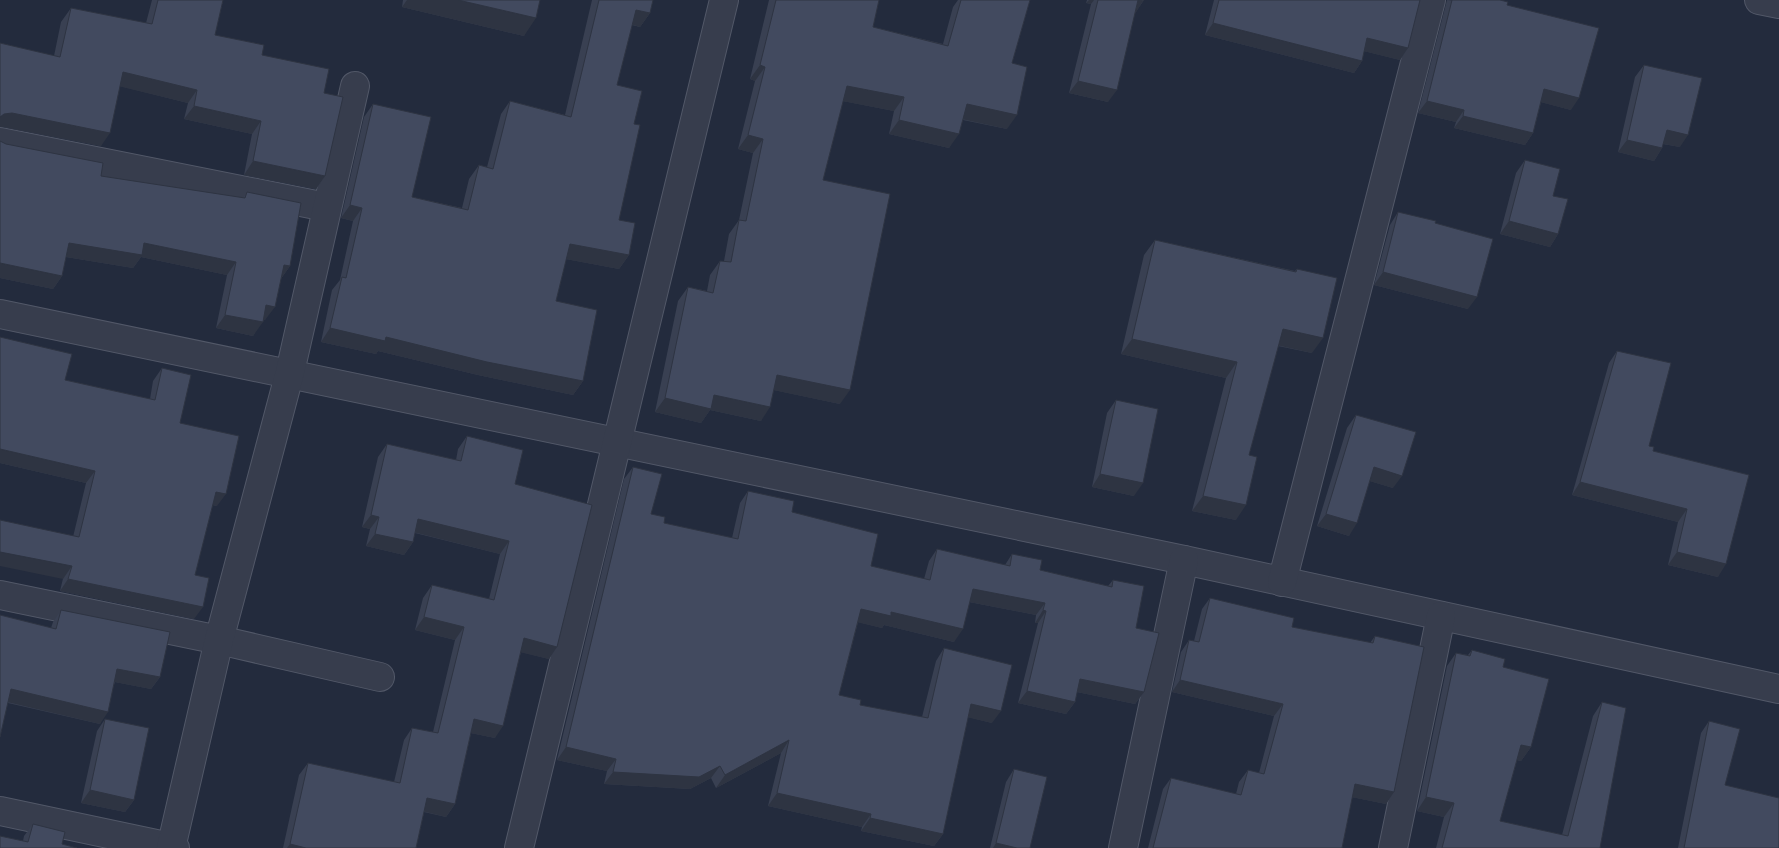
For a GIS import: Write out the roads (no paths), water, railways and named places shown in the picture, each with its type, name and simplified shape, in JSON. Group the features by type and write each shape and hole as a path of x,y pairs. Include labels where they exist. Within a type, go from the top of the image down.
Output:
{"street":[{"path":"519,848 724,0"},
{"path":"1282,582 1431,0"},
{"path":"1758,0 1779,4"},
{"path":"0,811 172,848 219,640 290,372 355,86"},
{"path":"0,142 326,207"},
{"path":"0,314 290,372 1184,560 1779,689"},
{"path":"1123,848 1184,560"},
{"path":"0,595 219,640 380,677"},
{"path":"1392,848 1441,616"}]}
